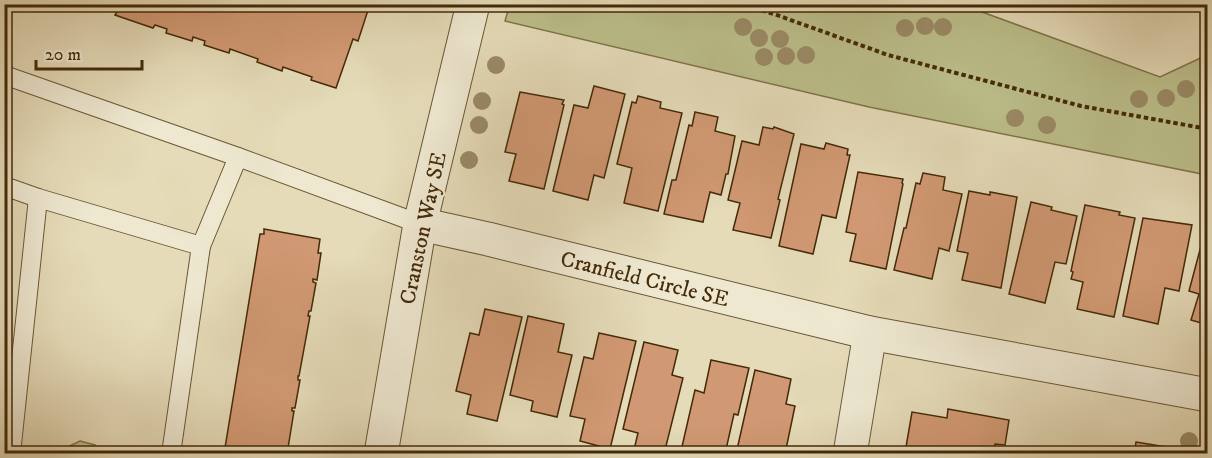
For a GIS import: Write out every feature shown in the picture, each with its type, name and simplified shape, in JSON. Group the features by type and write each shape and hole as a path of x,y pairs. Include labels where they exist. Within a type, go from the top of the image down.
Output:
{"street":[{"name":"Cranston Way SE","path":"381,453 420,224 473,4"},
{"name":"Cranfield Circle SE","path":"420,224 870,333 1208,395"},
{"path":"850,453 870,333"}],"lane":[{"path":"4,75 420,224"},
{"path":"171,453 201,246 238,157"},
{"path":"4,186 201,246"},
{"path":"11,453 38,198"}],"path":[{"path":"740,4 774,14 888,56 1081,106 1208,129"}],"green space":[{"path":"510,4 963,5 1160,77 1207,55 1207,175 869,107 505,21"},
{"path":"80,441 95,445 105,453 59,453"}],"building":[{"path":"83,4 370,4 358,41 353,39 336,88 283,67 282,71 257,62 258,59 230,49 229,53 204,45 205,41 193,37 192,41 166,33 167,29 155,25 153,28 115,15 117,12 102,7 101,11"},
{"path":"594,86 625,94 604,178 594,175 588,200 553,191 574,105 588,108"},
{"path":"520,92 564,100 544,189 509,181 516,154 505,152"},
{"path":"638,96 661,102 660,108 682,113 658,211 624,203 632,168 617,164 632,102 636,103"},
{"path":"695,112 718,117 715,131 735,136 728,174 726,174 721,195 710,192 703,222 664,214 672,180 676,180 689,125 692,126"},
{"path":"763,127 773,129 774,127 794,134 771,238 733,230 740,203 728,200 742,141 759,145"},
{"path":"826,143 848,149 847,155 850,155 836,218 822,215 813,254 779,246 801,144 824,149"},
{"path":"858,172 903,179 886,269 850,261 856,234 846,232"},
{"path":"923,173 945,177 943,190 962,194 949,251 939,248 932,279 894,270 916,183 920,184"},
{"path":"969,191 1017,197 1001,288 962,280 968,253 957,251"},
{"path":"1031,202 1052,207 1051,210 1077,216 1066,264 1055,262 1045,303 1009,294"},
{"path":"1085,205 1120,212 1119,215 1135,218 1114,317 1077,309 1083,282 1071,279 1073,272 1071,271"},
{"path":"1143,218 1192,225 1179,291 1165,288 1158,324 1123,316"},
{"path":"264,229 320,239 318,253 321,253 317,280 313,279 316,283 308,316 310,316 298,376 300,380 295,408 292,408 294,411 287,454 224,454 260,234 264,234"},
{"path":"1205,231 1208,232 1208,325 1191,320 1199,294 1189,291"},
{"path":"485,309 522,317 497,421 467,414 471,395 456,391 470,333 479,335"},
{"path":"528,316 564,324 558,352 572,355 557,417 531,411 533,401 510,395"},
{"path":"599,333 636,341 610,449 580,441 585,419 570,416 584,357 593,359"},
{"path":"644,342 678,350 672,375 683,378 664,454 633,454 638,433 623,429"},
{"path":"711,360 749,368 738,415 734,414 725,454 693,454 681,451 695,390 704,393"},
{"path":"755,370 791,379 786,404 795,406 785,454 736,454"},
{"path":"948,409 1009,420 1005,445 995,444 993,454 945,454 906,447 912,412 947,418"},
{"path":"1136,442 1178,449 1178,451 1191,454 1134,454"}]}
